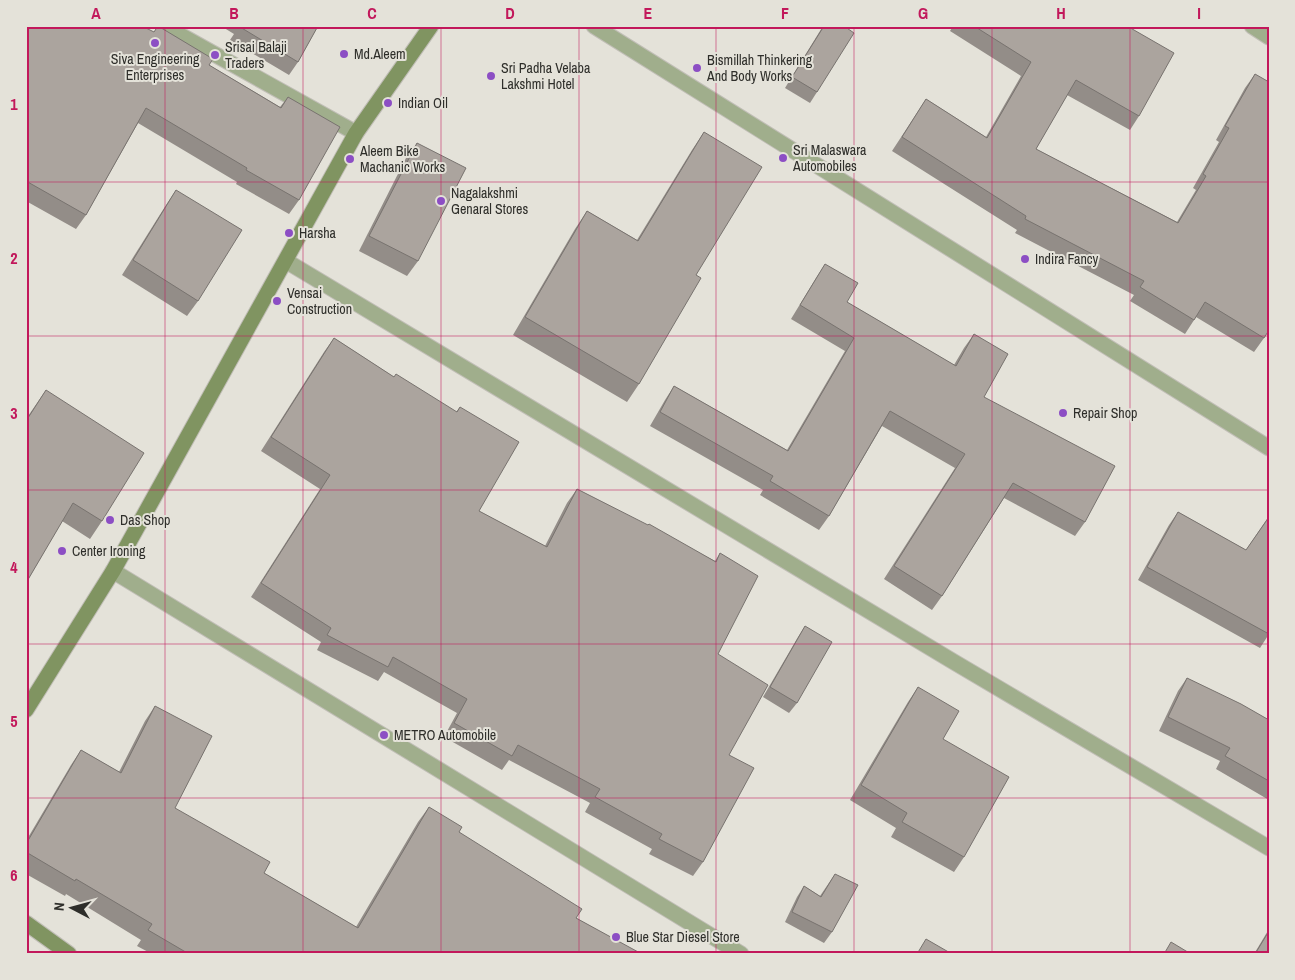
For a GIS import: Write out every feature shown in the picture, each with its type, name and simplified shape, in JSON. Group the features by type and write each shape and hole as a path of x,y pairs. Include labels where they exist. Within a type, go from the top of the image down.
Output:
{"street":[{"path":"164,26 356,132"},
{"path":"26,710 113,571 356,132 430,26"},
{"path":"594,26 1269,448"},
{"path":"1252,26 1269,37"},
{"path":"286,261 962,667 1269,848"},
{"path":"113,571 741,954"},
{"path":"26,923 69,954"}],"building":[{"path":"26,26 142,26 154,32 158,26 213,59 209,65 281,108 288,97 340,127 299,200 246,170 247,168 146,108 86,215 26,181"},
{"path":"240,26 318,26 298,62"},
{"path":"824,26 844,26 854,33 817,92 792,77"},
{"path":"974,26 1127,26 1174,53 1139,116 1076,80 1036,149 1178,223 1206,176 1203,174 1229,128 1225,126 1255,74 1269,82 1269,330 1264,338 1205,302 1194,320 1140,287 1144,281 1025,219 1026,216 902,137 926,99 987,138 1031,62"},
{"path":"704,132 762,167 696,275 701,278 639,384 525,317 587,211 638,241"},
{"path":"417,143 466,168 418,261 369,236"},
{"path":"176,190 242,230 198,301 133,260"},
{"path":"825,264 858,283 847,302 956,366 974,334 1008,354 984,397 1115,466 1085,522 1013,483 942,596 894,566 965,454 890,411 829,516 770,481 773,476 660,412 674,386 788,451 854,338 800,305"},
{"path":"334,338 394,377 396,374 457,412 460,407 519,442 479,511 547,547 577,489 649,524 716,562 720,553 758,576 718,654 768,685 729,755 754,768 703,862 659,839 662,834 595,797 600,789 518,745 512,756 454,723 467,699 393,657 388,667 327,635 331,628 261,583 330,475 271,437"},
{"path":"46,390 144,453 102,521 73,503 26,583 26,421"},
{"path":"1178,512 1246,550 1269,517 1269,634 1147,567"},
{"path":"805,626 832,642 797,703 770,687"},
{"path":"1187,678 1269,720 1269,781 1225,756 1230,748 1168,717"},
{"path":"918,687 959,711 943,739 1009,777 964,857 902,822 907,813 861,785"},
{"path":"155,706 212,736 175,808 270,862 264,873 358,928 429,807 462,827 459,832 582,909 576,918 640,953 189,954 148,930 152,924 26,852 26,844 81,750 121,773"},
{"path":"835,874 858,885 832,932 792,912 804,886 821,897"},
{"path":"1269,931 1269,954 1255,954"},
{"path":"926,939 952,954 917,954"},
{"path":"1171,942 1191,954 1164,954"}],"place":[{"name":"Siva Engineering Enterprises","path":"155,43"},
{"name":"Md.Aleem","path":"344,54"},
{"name":"Srisai Balaji Traders","path":"215,55"},
{"name":"Bismillah Thinkering And Body Works","path":"697,68"},
{"name":"Sri Padha Velaba Lakshmi Hotel","path":"491,76"},
{"name":"Indian Oil","path":"388,103"},
{"name":"Sri Malaswara Automobiles","path":"783,158"},
{"name":"Aleem Bike Machanic Works","path":"350,159"},
{"name":"Nagalakshmi Genaral Stores","path":"441,201"},
{"name":"Harsha","path":"289,233"},
{"name":"Indira Fancy","path":"1025,259"},
{"name":"Vensai Construction","path":"277,301"},
{"name":"Repair Shop","path":"1063,413"},
{"name":"Das Shop","path":"110,520"},
{"name":"Center Ironing","path":"62,551"},
{"name":"METRO Automobile","path":"384,735"},
{"name":"Blue Star Diesel Store","path":"616,937"}]}
